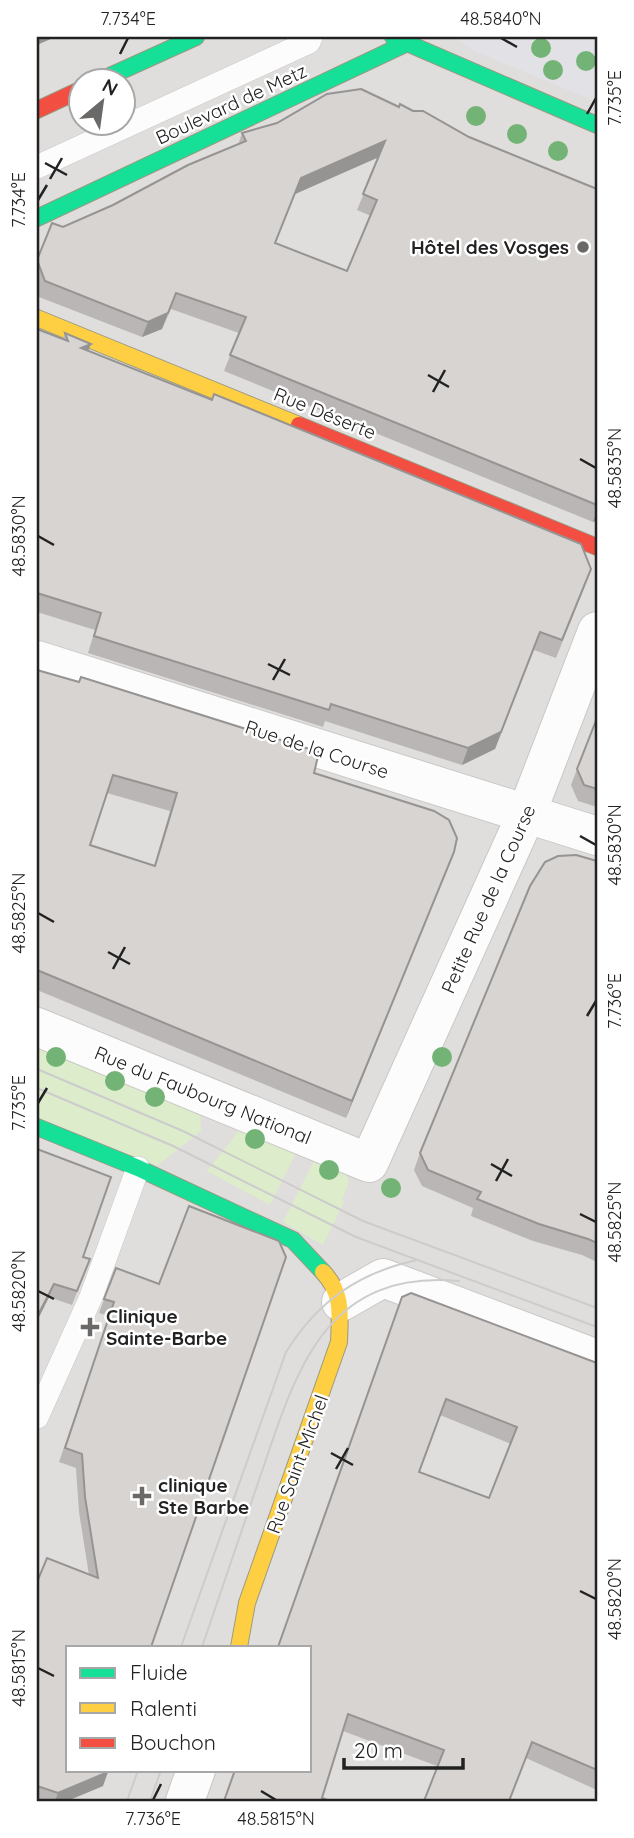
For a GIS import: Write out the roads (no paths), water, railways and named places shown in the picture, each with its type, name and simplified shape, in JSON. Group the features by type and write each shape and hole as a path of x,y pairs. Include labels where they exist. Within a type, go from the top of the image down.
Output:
{"street":[{"path":"132,66 196,37"},
{"path":"404,38 597,125"},
{"name":"Boulevard de Metz","path":"37,218 354,71 404,38"},
{"path":"37,110 66,97"},
{"name":"Rue Déserte","path":"37,318 597,547"},
{"name":"Petite Rue de la Course","path":"369,1163 526,815 597,631"},
{"name":"Rue de la Course","path":"37,660 597,836"},
{"name":"Rue du Faubourg National","path":"37,1027 369,1163"},
{"path":"37,1127 138,1168 293,1240 337,1291 383,1278 597,1359"},
{"name":"Rue Saint-Michel","path":"239,1646 247,1603 340,1342 337,1291"},
{"path":"185,1801 195,1772"}],"lane":[{"path":"37,167 309,42 311,37"},
{"path":"37,1417 91,1297 138,1168"}],"tram line":[{"path":"37,1069 183,1131 363,1221 597,1308"},
{"path":"37,1088 173,1146 356,1237 597,1327"},
{"path":"181,1646 286,1352 312,1318 341,1292 376,1273 417,1260"},
{"path":"202,1646 286,1403 302,1368 321,1337 345,1311 375,1292 413,1282 459,1281"},
{"path":"127,1801 137,1772"},
{"path":"150,1801 160,1772"}],"place":[{"name":"Hôtel des Vosges","path":"583,247"},
{"name":"Clinique Sainte-Barbe","path":"90,1327"},
{"name":"clinique Ste Barbe","path":"142,1496"}]}
